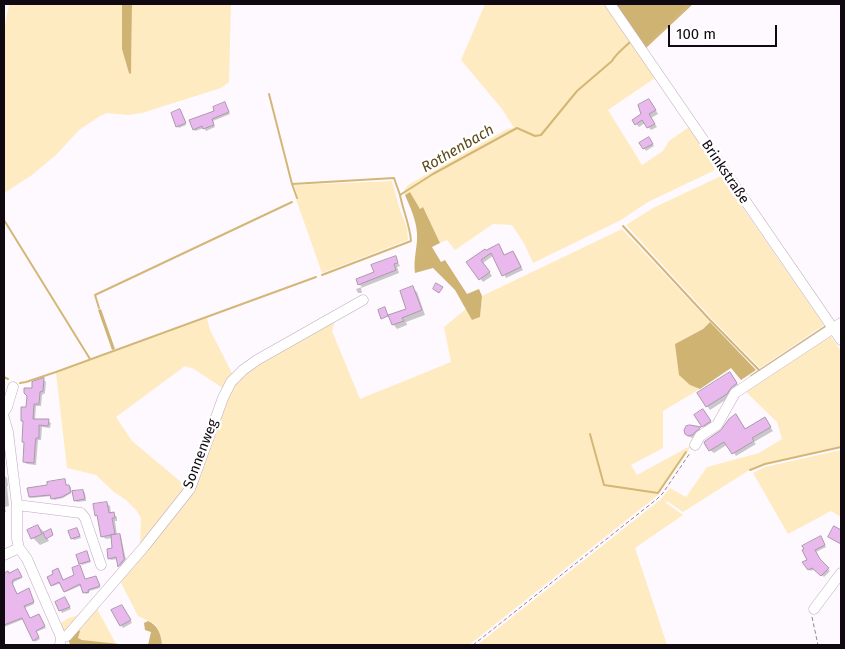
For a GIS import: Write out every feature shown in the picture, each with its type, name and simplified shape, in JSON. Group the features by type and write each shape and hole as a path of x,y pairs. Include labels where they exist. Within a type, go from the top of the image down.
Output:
{"street":[{"name":"Brinkstraße","path":"610,4 837,326 841,340"},
{"name":"Sonnenweg","path":"60,641 67,636 144,548 190,488 223,398 231,382 257,360 363,300"},
{"path":"695,445 700,436 717,425 736,393 837,326"},
{"path":"4,412 13,387"},
{"path":"4,418 8,432 17,505 17,539 19,548 27,559 60,641"},
{"path":"17,505 80,513 85,518 101,565"},
{"path":"4,555 19,548"},
{"path":"814,609 841,573"}],"path":[{"path":"473,645 663,494 695,445"},
{"path":"814,609 812,615 818,645"}],"shaded area":[{"path":"9,4 122,4 122,49 131,73 132,4 231,4 229,82 221,88 142,113 128,115 107,113 100,116 79,130 57,154 32,175 4,193 4,31"},
{"path":"122,4 132,4 131,74 129,73 122,49"},
{"path":"485,4 605,4 655,78 608,110 642,165 663,151 669,141 689,127 716,166 713,171 648,202 621,220 533,263 525,245 512,225 493,224 455,250 447,240 440,243 423,207 420,209 410,192 405,195 404,190 408,185 507,129 514,128 502,109 461,60"},
{"path":"615,4 693,4 645,49"},
{"path":"721,176 824,325 760,368 712,319 626,225 653,208"},
{"path":"392,181 407,228 408,240 322,273 296,199 298,198 294,185"},
{"path":"410,192 420,209 423,207 440,243 432,247 441,262 445,260 467,294 479,289 482,296 480,317 472,320 455,290 433,268 415,273 416,228 405,195"},
{"path":"622,229 710,322 703,329 675,344 690,385 700,389 663,411 663,448 631,465 637,475 692,445 658,495 469,645 162,645 159,631 155,624 138,616 120,581 184,505 194,490 233,383 246,371 336,317 332,331 360,399 451,362 444,327 466,309 472,320 480,317 482,296"},
{"path":"101,309 115,349 112,350 98,310"},
{"path":"207,318 210,330 233,375 224,389 194,369 185,366 116,417 132,441 187,487 140,548 141,518 136,510 96,475 67,468 56,373"},
{"path":"710,322 756,370 741,380 731,368 700,389 690,385 679,375 675,344 703,329"},
{"path":"830,335 841,351 841,446 754,467 683,512 667,501 666,503 683,515 635,548 667,645 477,645 660,500 670,488 686,497 707,467 759,453 782,439 777,422 745,391"},
{"path":"841,450 841,517 831,511 788,534 753,473 765,467"},
{"path":"96,607 116,644 86,641 78,638 76,629"},
{"path":"82,614 65,633 60,623"},
{"path":"148,621 158,630 162,645 148,645 151,632 145,630 144,623"},
{"path":"76,629 80,631 78,638 82,640 128,645 70,645 68,638"}],"building":[{"path":"649,99 656,110 649,114 655,124 647,128 642,120 635,125 632,120 641,114 638,105"},
{"path":"225,102 229,112 212,119 214,125 203,129 202,126 193,130 189,120 214,111 213,107"},
{"path":"180,109 186,123 176,127 171,113"},
{"path":"649,137 653,144 643,149 639,143"},
{"path":"499,244 504,255 513,251 521,267 502,276 491,253 481,260 490,272 479,280 466,262 485,249"},
{"path":"396,256 398,263 394,264 396,270 358,285 356,279 374,272 371,265"},
{"path":"436,283 443,287 439,293 433,289"},
{"path":"413,286 422,310 402,318 404,321 392,325 388,315 406,309 400,291"},
{"path":"385,307 388,316 381,319 378,310"},
{"path":"730,372 737,383 727,394 706,407 697,393"},
{"path":"44,378 39,404 34,404 33,419 49,419 48,426 39,425 39,438 36,438 34,463 23,462 24,442 22,442 23,421 21,421 21,407 26,407 27,396 24,393 24,388 32,388 32,382"},
{"path":"703,409 711,421 702,427 694,415"},
{"path":"736,414 745,429 765,417 771,427 752,438 754,441 732,454 724,442 709,451 704,443 705,441 721,430 729,419"},
{"path":"686,426 701,427 688,436 684,430"},
{"path":"65,479 66,485 69,485 71,492 62,497 51,499 50,495 29,497 27,488 47,485 47,482"},
{"path":"83,490 85,499 74,501 72,491"},
{"path":"107,502 109,513 114,512 115,518 112,518 115,534 101,537 93,504"},
{"path":"38,525 42,534 31,539 27,530"},
{"path":"834,526 841,530 841,544 828,537"},
{"path":"77,528 80,536 71,539 68,531"},
{"path":"51,529 53,535 46,539 43,533"},
{"path":"120,534 125,558 118,567 116,557 108,559 107,549 112,548 111,535"},
{"path":"821,536 825,545 815,550 820,559 829,568 821,576 812,568 808,570 802,562 807,560 802,546"},
{"path":"87,551 90,561 79,564 76,555"},
{"path":"80,565 85,579 96,576 100,586 83,593 80,584 64,592 59,582 51,586 47,577 53,574 52,571 58,568 63,580 74,575 72,568"},
{"path":"18,569 22,577 13,580 12,583 17,594 29,588 34,602 24,606 30,618 39,614 45,626 36,631 39,637 33,641 22,618 4,625 4,573"},
{"path":"65,597 70,607 59,611 55,602"},
{"path":"122,605 131,620 120,626 111,610"}],"waterway":[{"name":"Rothenbach","path":"644,48 690,4"},
{"name":"Rothenbach","path":"322,275 411,241 400,195 433,174 517,128 535,136 541,135 577,91 612,61 630,42"},
{"path":"269,94 292,184"},
{"path":"297,198 292,184 394,178 400,195"},
{"path":"99,308 95,295 292,202"},
{"path":"4,220 90,359"},
{"path":"623,226 759,370"},
{"path":"20,383 56,372 316,277"},
{"path":"751,376 826,326"},
{"path":"4,377 8,379"},
{"path":"590,434 604,485 658,493 686,452"},
{"path":"750,470 765,464 841,447"}]}
